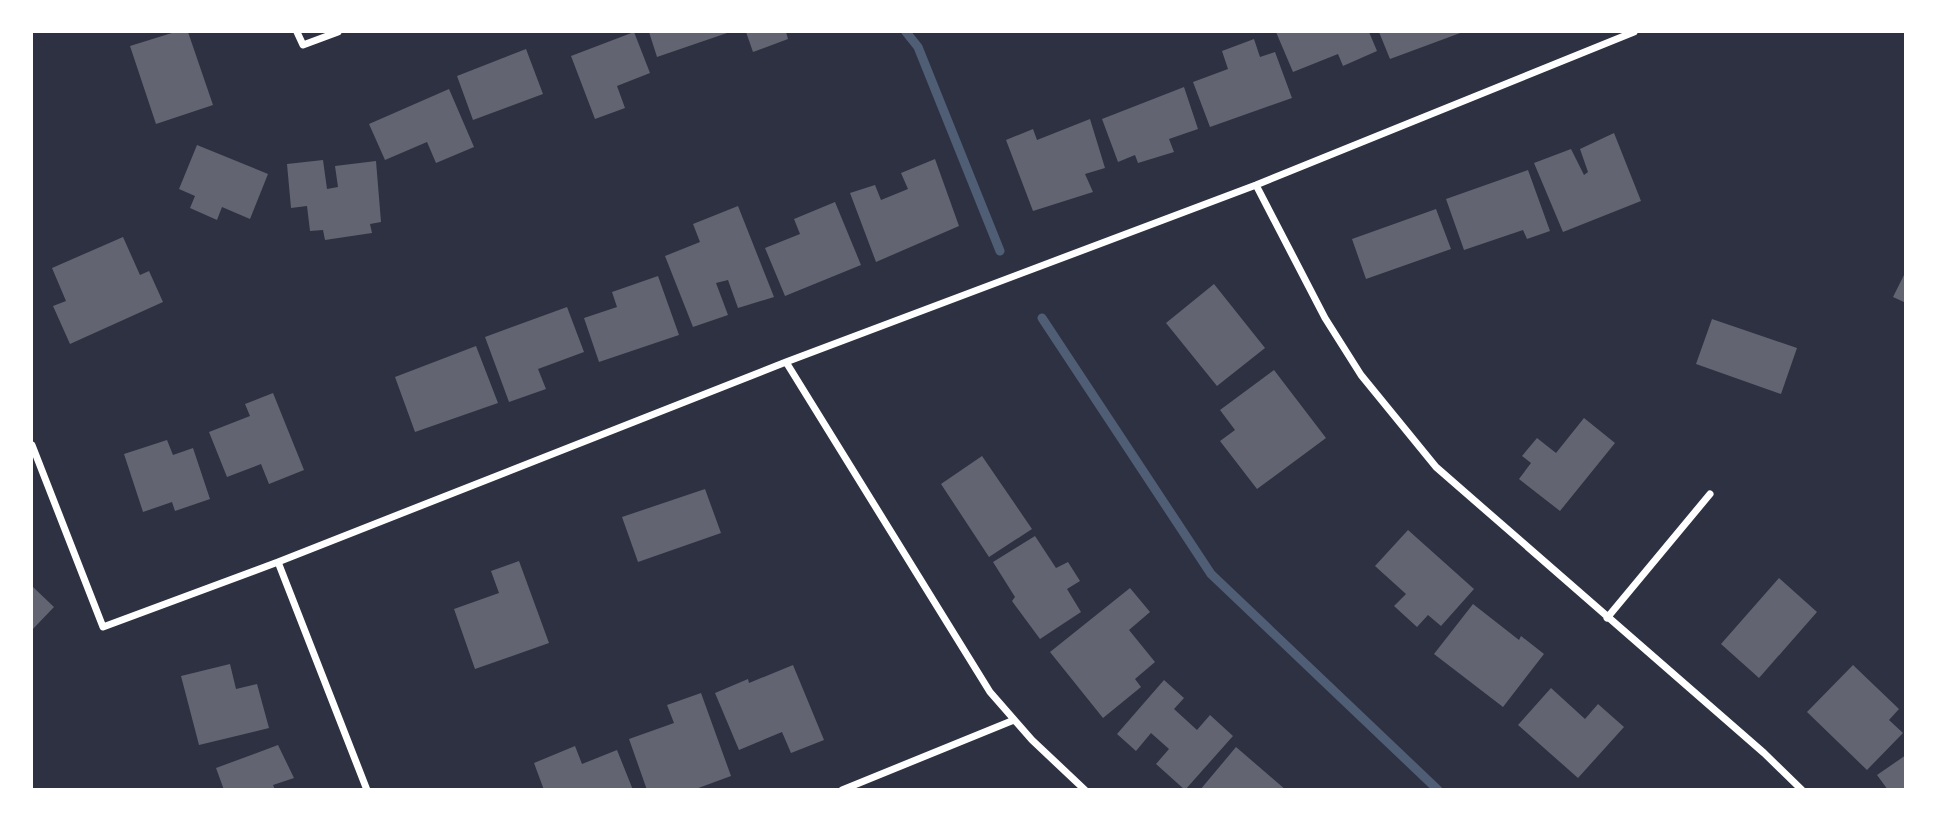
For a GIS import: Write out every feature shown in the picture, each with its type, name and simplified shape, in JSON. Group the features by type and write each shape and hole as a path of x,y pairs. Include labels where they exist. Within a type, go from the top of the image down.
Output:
{"street":[{"path":"297,32 303,45 338,32"},
{"path":"32,445 103,627 278,562 786,362 1256,185 1634,32"},
{"path":"1256,185 1325,318 1362,375 1436,467 1802,789"},
{"path":"786,362 990,692 1014,720 1085,789"},
{"path":"1608,618 1710,494"},
{"path":"278,562 367,789"},
{"path":"842,789 1014,720"}],"building":[{"path":"175,32 188,32 213,105 156,124 130,46"},
{"path":"634,32 650,73 617,86 625,108 595,119 571,56"},
{"path":"649,32 730,32 657,57"},
{"path":"746,32 786,32 788,39 753,52"},
{"path":"1276,32 1369,32 1377,51 1343,66 1338,54 1293,72"},
{"path":"1379,32 1463,32 1390,59"},
{"path":"1254,39 1260,57 1275,52 1292,98 1210,127 1193,82 1228,69 1222,51"},
{"path":"526,49 543,94 473,120 457,76"},
{"path":"1184,87 1198,129 1169,139 1174,152 1138,163 1135,155 1118,162 1102,119"},
{"path":"449,89 474,147 436,163 427,142 385,160 369,124"},
{"path":"1090,119 1105,168 1085,174 1093,192 1033,211 1006,140 1033,129 1037,140"},
{"path":"1614,133 1641,201 1563,232 1534,163 1571,149 1584,175 1588,172 1580,149"},
{"path":"197,145 268,174 250,219 222,207 217,220 190,208 195,196 179,189"},
{"path":"935,159 959,226 876,262 850,193 875,185 881,200 908,189 901,173"},
{"path":"323,160 327,189 338,187 335,166 376,161 381,222 370,224 372,233 325,240 323,230 310,231 307,206 291,208 287,164"},
{"path":"1528,170 1550,231 1527,239 1523,230 1464,250 1446,199"},
{"path":"835,202 861,265 785,296 765,248 800,234 794,219"},
{"path":"738,206 774,297 738,308 728,280 716,283 728,315 693,327 665,256 700,242 693,224"},
{"path":"1436,209 1451,249 1366,279 1352,239"},
{"path":"123,237 140,275 149,271 163,302 70,344 53,306 66,301 52,268"},
{"path":"1906,271 1906,303 1893,297"},
{"path":"658,276 679,335 599,362 584,318 617,307 612,292"},
{"path":"1214,284 1265,348 1217,386 1166,323"},
{"path":"567,307 584,352 538,369 546,389 509,402 485,337"},
{"path":"1712,319 1797,348 1781,394 1696,364"},
{"path":"476,346 498,403 415,432 395,377"},
{"path":"1274,370 1326,438 1257,489 1220,441 1235,430 1220,410"},
{"path":"273,393 304,470 269,484 261,464 227,477 209,432 250,416 245,404"},
{"path":"1584,418 1615,443 1560,511 1519,479 1531,463 1522,456 1537,438 1556,453"},
{"path":"167,440 173,455 193,448 210,499 175,511 172,502 143,512 124,454"},
{"path":"982,456 1032,529 989,557 941,484"},
{"path":"705,489 721,533 638,562 622,517"},
{"path":"1408,530 1474,589 1441,626 1428,615 1417,627 1394,606 1406,594 1375,566"},
{"path":"1035,536 1056,568 1068,562 1080,581 1067,589 1081,612 1040,639 1012,601 1015,597 993,562"},
{"path":"519,561 549,643 475,669 454,609 499,593 491,571"},
{"path":"1779,578 1817,612 1759,678 1721,644"},
{"path":"33,587 54,607 32,630 32,589"},
{"path":"1130,588 1150,612 1129,630 1155,662 1135,679 1141,687 1103,718 1050,652"},
{"path":"1473,604 1519,640 1521,636 1544,654 1503,707 1434,654"},
{"path":"230,664 236,689 257,684 269,728 199,745 181,676"},
{"path":"793,665 824,740 791,753 782,732 739,750 715,693"},
{"path":"1853,665 1899,709 1889,720 1903,733 1867,770 1807,712"},
{"path":"1164,680 1184,698 1174,709 1197,730 1210,715 1233,736 1185,790 1156,764 1169,749 1151,733 1136,751 1117,734"},
{"path":"1551,688 1585,719 1598,704 1624,727 1578,778 1518,725"},
{"path":"701,693 731,776 693,790 647,790 629,739 674,723 667,705"},
{"path":"278,745 294,778 273,785 275,790 224,790 216,768"},
{"path":"575,746 582,764 617,750 633,790 544,790 534,763"},
{"path":"1236,747 1286,790 1200,790"},
{"path":"1906,755 1906,790 1888,790 1877,775"}],"waterway":[{"path":"906,32 918,47 1000,251"},
{"path":"1042,318 1211,574 1438,790"}]}
